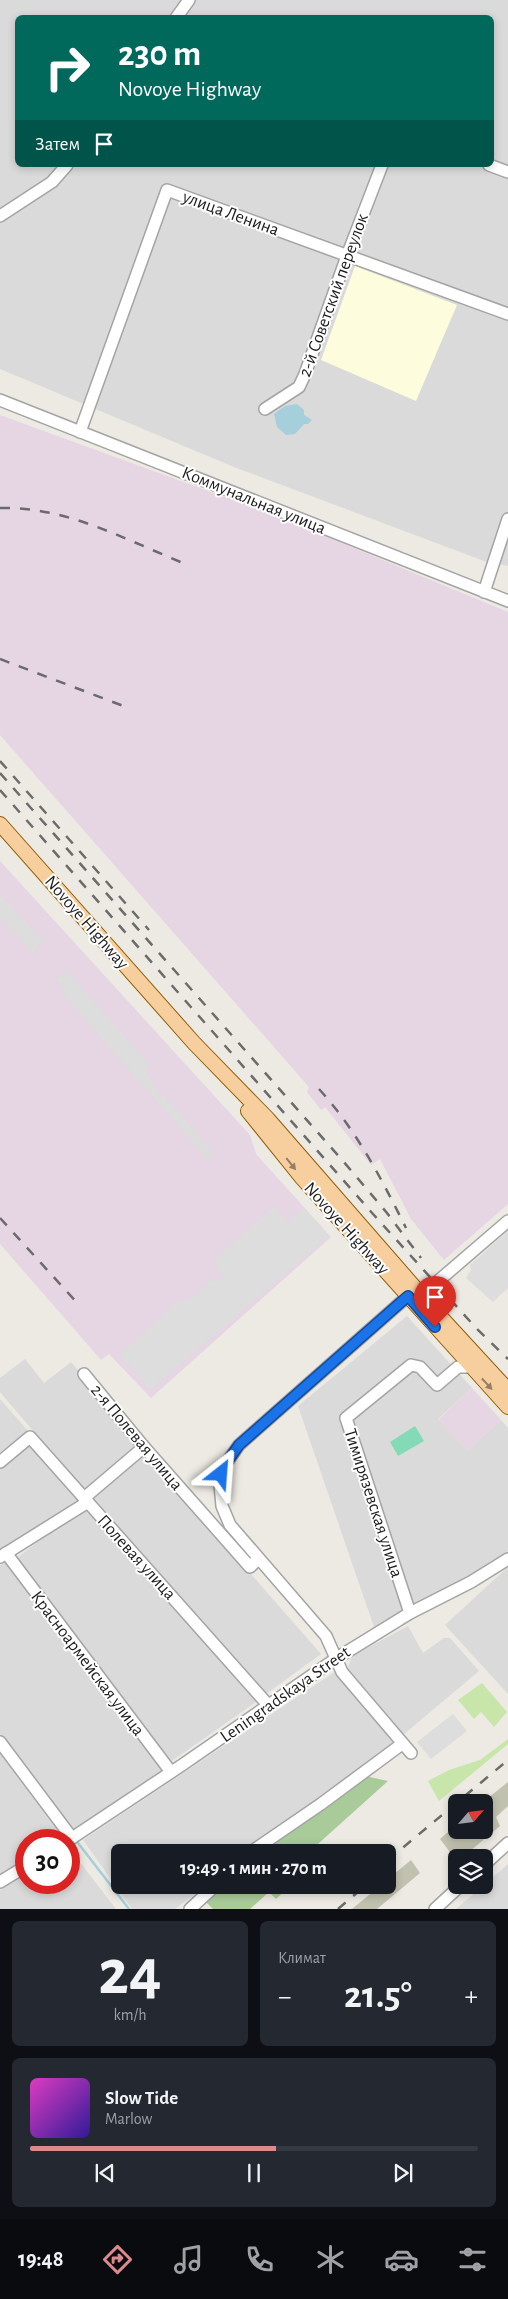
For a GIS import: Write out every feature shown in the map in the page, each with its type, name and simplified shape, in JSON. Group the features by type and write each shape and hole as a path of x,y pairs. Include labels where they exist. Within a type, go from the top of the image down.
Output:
{"main road":[{"name":"Novoye Highway","path":"0,824 194,1043 268,1120 464,1358 508,1407"},
{"name":"Novoye Highway","path":"464,1358 508,1390"}],"street":[{"path":"178,15 189,0"},
{"path":"0,216 52,182 65,167"},
{"name":"2-й Советский переулок","path":"265,409 299,387 327,315 346,256 381,167"},
{"path":"494,167 508,172"},
{"name":"улица Ленина","path":"80,432 167,190 508,314"},
{"name":"Коммунальная улица","path":"0,400 508,601"},
{"path":"484,592 508,519"},
{"path":"411,1753 342,1672 326,1636 254,1563 230,1525 222,1506 220,1484 225,1465 246,1439 508,1221"},
{"path":"464,1358 508,1380"},
{"name":"Тимирязевская улица","path":"410,1613 346,1418 411,1365 420,1367 437,1385 464,1358"},
{"name":"2-я Полевая улица","path":"84,1374 144,1447 203,1514 254,1563"},
{"name":"Полевая улица","path":"0,1462 30,1437 270,1706"},
{"path":"3,1555 86,1500 144,1447"},
{"path":"203,1514 214,1508"},
{"name":"Красноармейская улица","path":"3,1555 171,1772"},
{"name":"Leningradskaya Street","path":"80,1832 270,1706 337,1658 410,1613 471,1582 508,1559"},
{"path":"0,1742 63,1829"},
{"path":"263,1844 322,1804 402,1744"},
{"path":"493,1857 508,1843"},
{"path":"0,1882 15,1873"},
{"path":"190,1909 206,1894"},
{"path":"435,1909 451,1894"}],"shaded area":[{"path":"0,0 508,0 508,566 484,561 234,467 0,369"},
{"path":"355,266 457,305 416,401 321,360"},
{"path":"0,415 274,515 508,612 508,1204 444,1260 411,1219 380,1159 371,1165 325,1107 321,1110 307,1092 309,1087 0,735"},
{"path":"0,861 250,1135 256,1154 331,1237 151,1398 109,1354 101,1360 0,1244"},
{"path":"0,894 44,941 32,952 0,918"},
{"path":"66,970 150,1064 147,1072 161,1098 165,1097 215,1153 208,1160 63,995 65,991 55,980"},
{"path":"274,1207 288,1222 304,1208 329,1236 150,1390 120,1354 180,1300 191,1299 208,1282 226,1278 212,1262"},
{"path":"508,1231 508,1288 493,1302 466,1278 471,1270 470,1265"},
{"path":"407,1316 472,1388 438,1419 468,1450 501,1420 508,1428 508,1551 468,1579 407,1608 374,1627 298,1406"},
{"path":"25,1359 44,1383 71,1362 142,1447 86,1493 0,1392 0,1378"},
{"path":"472,1388 501,1420 468,1450 438,1420"},
{"path":"0,1399 28,1431 0,1453"},
{"path":"32,1441 83,1501 0,1551 0,1467"},
{"path":"146,1451 181,1494 321,1654 266,1694 91,1495"},
{"path":"86,1505 259,1700 169,1763 14,1560"},
{"path":"9,1560 164,1770 76,1829 69,1829 0,1734 0,1565"},
{"path":"508,1567 508,1694 445,1625"},
{"path":"408,1626 423,1653 444,1638 450,1638 479,1671 404,1734 348,1668 352,1656"},
{"path":"336,1671 394,1744 261,1844 111,1844 111,1879 83,1840"},
{"path":"453,1714 467,1731 431,1759 417,1742"},
{"path":"0,1753 56,1829 15,1829 15,1866 0,1876"},
{"path":"508,1782 508,1806 496,1817 500,1826 493,1832 493,1794"},
{"path":"448,1832 448,1839 484,1839 473,1849 448,1850 440,1839"},
{"path":"411,1860 420,1873 396,1893 396,1872"},
{"path":"80,1862 116,1909 0,1909 0,1890 15,1881 15,1894 80,1894"},
{"path":"508,1864 508,1909 456,1909 474,1894 493,1894 493,1877"},
{"path":"121,1894 195,1894 175,1909 132,1909"},
{"path":"370,1894 395,1894 377,1909 352,1909"}],"green space":[{"path":"415,1426 424,1441 398,1456 390,1442"},
{"path":"482,1683 507,1712 494,1727 481,1712 474,1719 458,1700"},
{"path":"508,1739 508,1744 439,1801 428,1781 449,1770 480,1760"},
{"path":"365,1776 388,1781 318,1844 274,1844"},
{"path":"215,1894 267,1894 250,1909 213,1909 206,1902"},
{"path":"271,1894 281,1894 276,1899"}],"water":[{"path":"297,404 304,410 304,415 312,420 308,424 304,424 295,434 286,435 277,427 274,414 285,406"}],"waterway":[{"path":"80,1845 129,1909"}],"railway":[{"path":"0,508 48,512 71,518 183,563"},
{"path":"0,659 126,707"},
{"path":"0,761 149,930"},
{"path":"0,773 343,1161 387,1213 421,1258"},
{"path":"0,790 373,1214 477,1329 508,1359"},
{"path":"319,1089 357,1138 378,1173 406,1228"},
{"path":"0,1218 80,1306"},
{"path":"396,1853 508,1760"},
{"path":"338,1909 356,1894"}],"route":[{"path":"221,1474 231,1455 239,1445 408,1296 435,1327"}]}
